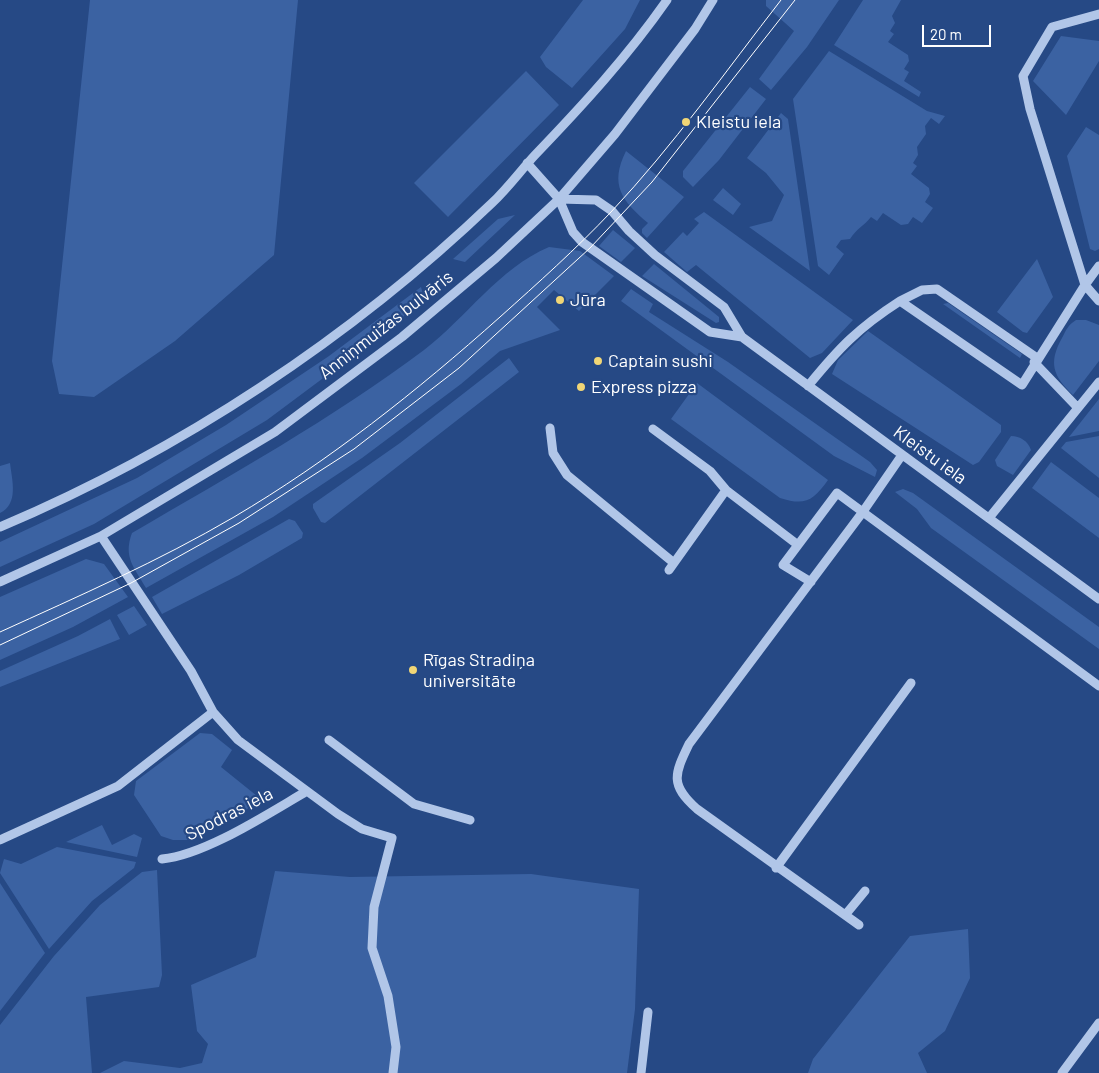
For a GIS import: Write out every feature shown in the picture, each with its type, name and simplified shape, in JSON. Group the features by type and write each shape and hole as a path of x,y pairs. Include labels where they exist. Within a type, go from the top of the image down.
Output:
{"street":[{"name":"Anniņmuižas bulvāris","path":"0,527 83,490 130,466 218,413 322,345 436,253 493,201 582,106 649,26 667,0"},
{"name":"Anniņmuižas bulvāris","path":"0,582 101,536 283,426 402,337 496,258 560,199 616,134 695,28 713,0"},
{"path":"1099,14 1052,27 1023,76 1030,109 1085,286 1099,301"},
{"name":"Kleistu iela","path":"527,163 560,199 573,232 582,242 710,332 742,337"},
{"name":"Kleistu iela","path":"560,199 596,200 612,211 629,232 724,308 742,337 1099,599"},
{"path":"900,301 1022,385 1036,360 1099,266"},
{"path":"808,386 843,344 868,321 922,290 937,289 1036,360 1078,408"},
{"path":"989,518 1099,382"},
{"path":"550,428 553,454 568,475 672,566 726,490"},
{"path":"653,428 710,471 726,490 798,546"},
{"path":"860,925 776,868 697,809 683,797 676,782 680,763 689,744 812,582 902,455"},
{"path":"812,582 783,565 836,493 1099,686"},
{"path":"101,536 191,671 213,712 238,740 338,814 362,829 392,838 374,907 372,948 388,996 396,1047 394,1073"},
{"path":"776,868 910,682"},
{"path":"0,840 118,786 213,712"},
{"path":"329,740 414,804 470,820"},
{"name":"Spodras iela","path":"162,859 186,854 244,828 308,791"},
{"path":"846,914 865,890"},
{"path":"642,1073 648,1012"},
{"path":"1062,1073 1099,1023"}],"shaded area":[{"path":"90,0 298,0 274,255 175,341 94,397 59,394 52,361"},
{"path":"583,0 640,0 625,29 572,88 546,67 540,57"},
{"path":"766,0 839,0 807,47 771,90 759,79 794,31 766,6"},
{"path":"863,0 901,0 892,16 895,23 890,31 894,34 888,42 908,55 909,61 904,69 909,72 904,81 921,92 919,97 834,45"},
{"path":"1061,36 1099,41 1099,61 1066,115 1033,81"},
{"path":"829,51 927,111 945,116 939,124 931,118 925,126 926,134 917,147 918,155 913,163 917,166 911,174 929,188 930,194 925,202 933,208 922,223 913,217 908,224 901,225 883,213 877,221 871,217 850,239 841,240 836,247 844,254 829,275 818,266 793,99"},
{"path":"526,71 559,105 448,217 414,183"},
{"path":"750,87 766,99 719,160 693,187 683,177 683,171"},
{"path":"781,113 788,119 810,271 749,227 772,221 784,195 766,173 747,158"},
{"path":"1086,127 1099,135 1099,249 1095,251 1090,249 1067,156"},
{"path":"626,151 684,197 647,238 642,233 642,229 648,223 631,207 621,192 619,174"},
{"path":"723,188 741,204 733,215 713,200"},
{"path":"704,212 853,320 822,353 810,358 696,265 687,272 664,252 683,232 687,236 699,223 694,219"},
{"path":"515,215 465,262 453,259 498,219"},
{"path":"613,230 635,248 621,262 599,246"},
{"path":"549,247 580,251 614,276 579,311 554,290 537,307 560,330 500,351 461,384 362,458 273,517 146,588 134,568 129,555 132,533 281,446 353,400 424,350 514,267"},
{"path":"1037,259 1053,297 1027,333 997,312"},
{"path":"654,264 719,317 719,322 716,323 642,276"},
{"path":"421,287 424,298 393,326 267,420 94,524 0,567 0,542 137,478 226,425 329,356"},
{"path":"631,289 653,304 649,312 728,362 870,462 877,470 875,477 834,456 621,301"},
{"path":"948,303 1022,354 1020,358 943,304"},
{"path":"1076,320 1086,320 1099,325 1099,361 1073,395 1061,382 1054,362 1058,347 1065,333"},
{"path":"868,331 1001,425 1001,432 979,462 973,465 832,374 838,360"},
{"path":"509,358 519,372 325,523 321,522 313,508 313,504 400,443"},
{"path":"697,383 828,480 818,493 808,500 796,502 780,498 671,419"},
{"path":"1099,399 1099,431 1069,437"},
{"path":"1011,436 1023,440 1031,450 1013,475 997,466 995,460"},
{"path":"1099,436 1099,478 1061,448 1066,442"},
{"path":"1051,462 1099,498 1099,538 1032,488"},
{"path":"10,463 13,484 12,498 6,509 0,513 0,466"},
{"path":"903,489 913,493 1099,627 1099,649 931,528 917,509 895,492"},
{"path":"289,519 295,521 303,533 302,538 239,575 162,614 152,597"},
{"path":"86,559 104,564 128,597 73,627 0,660 0,597"},
{"path":"134,606 147,625 129,635 117,615"},
{"path":"110,619 120,639 0,687 0,671 78,636"},
{"path":"200,733 212,734 232,750 221,767 257,796 245,812 190,840 173,840 161,836 134,795 136,781"},
{"path":"102,825 112,845 134,834 142,838 137,857 66,842"},
{"path":"57,847 136,862 134,868 92,901 49,949 0,873 4,859 21,864"},
{"path":"157,870 162,975 159,987 86,997 92,1073 0,1073 0,1025 54,956 100,905 142,872"},
{"path":"275,871 350,877 531,874 639,889 635,1009 627,1073 100,1073 124,1061 180,1068 202,1063 208,1044 197,1031 191,985 256,957"},
{"path":"0,883 45,953 0,1011"},
{"path":"968,929 970,978 945,1031 918,1053 927,1073 808,1073 813,1059 910,936"}],"tram line":[{"path":"0,632 148,563 234,517 338,449 437,372 571,253 611,212 678,135 781,0"},
{"path":"0,645 131,583 239,523 354,449 459,368 590,248 652,182 795,0"}],"place":[{"name":"Kleistu iela","path":"686,122"},
{"name":"Jūra","path":"560,300"},
{"name":"Captain sushi","path":"598,361"},
{"name":"Express pizza","path":"581,387"},
{"name":"Rīgas Stradiņa universitāte","path":"413,670"}]}
